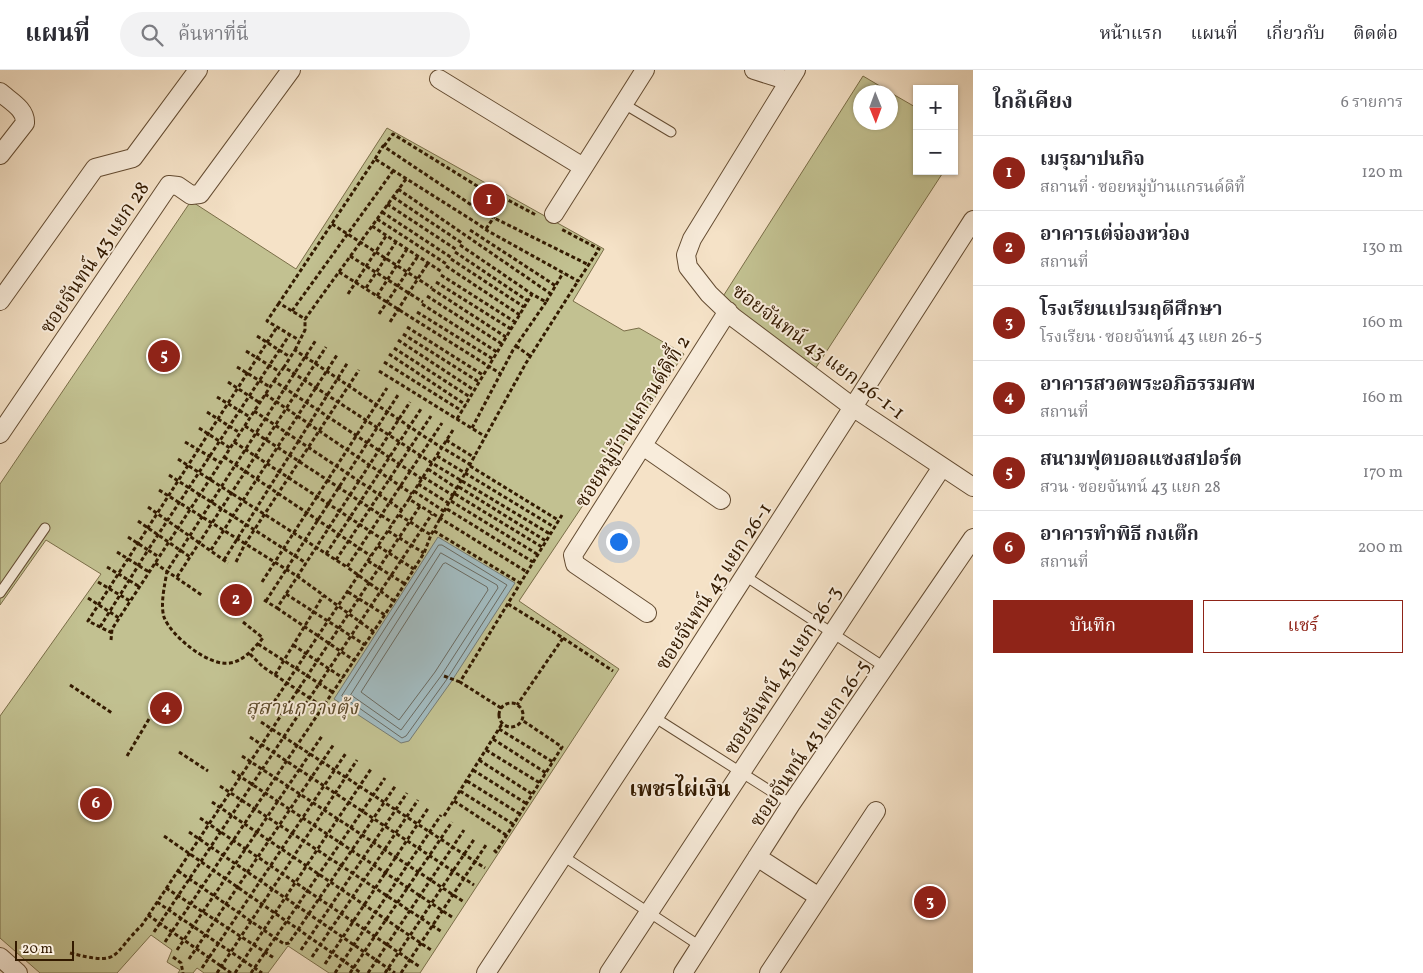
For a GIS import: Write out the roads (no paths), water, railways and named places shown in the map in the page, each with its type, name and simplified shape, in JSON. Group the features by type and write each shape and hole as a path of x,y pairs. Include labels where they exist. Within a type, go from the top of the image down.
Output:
{"street":[{"path":"0,302 95,168 133,158 198,70"},
{"name":"ซอยจันทน์ 43 แยก 28","path":"0,434 168,185 178,186 191,195 200,194 291,70"},
{"path":"550,219 646,70"},
{"path":"754,70 785,74"},
{"name":"ซอยจันทน์ 43 แยก 26-1-1","path":"785,74 692,239 686,255 688,267 694,276 728,311 854,408 973,487"},
{"path":"439,79 583,167"},
{"path":"0,92 24,112 25,118 25,123 0,155"},
{"name":"ซอยจันทน์ 43 แยก 26-1","path":"486,973 854,408 973,220"},
{"name":"ซอยหมู่บ้านแกรนด์ดิที้ 2","path":"647,612 575,564 573,554 728,311"},
{"path":"643,446 721,500"},
{"name":"ซอยจันทน์ 43 แยก 26-3","path":"609,973 942,467"},
{"name":"ซอยจันทน์ 43 แยก 26-5","path":"683,973 791,804 886,668 973,538"},
{"path":"769,973 876,812"},
{"path":"757,857 819,898"},
{"path":"0,957 18,973"}],"lane":[{"path":"624,104 672,132"},
{"path":"0,593 45,528"},
{"path":"745,576 886,668"},
{"path":"654,717 791,804"},
{"path":"563,856 700,946"}],"water":[{"path":"438,537 515,583 451,682 409,741 401,743 334,699"}],"place":[{"name":"เมรุฌาปนกิจ","path":"489,200"},
{"name":"สนามฟุตบอลแซงสปอร์ต","path":"164,356"},
{"name":"อาคารเต่จ่องหว่อง","path":"236,600"},
{"name":"อาคารสวดพระอภิธรรมศพ","path":"166,708"},
{"name":"อาคารทำพิธี กงเต๊ก","path":"96,804"},
{"name":"โรงเรียนเปรมฤดีศึกษา","path":"930,902"}],"district":[{"name":"เพชรไผ่เงิน","path":"680,789"}],"park label":[{"name":"สุสานกวางตุ้ง","path":"302,707"}]}
